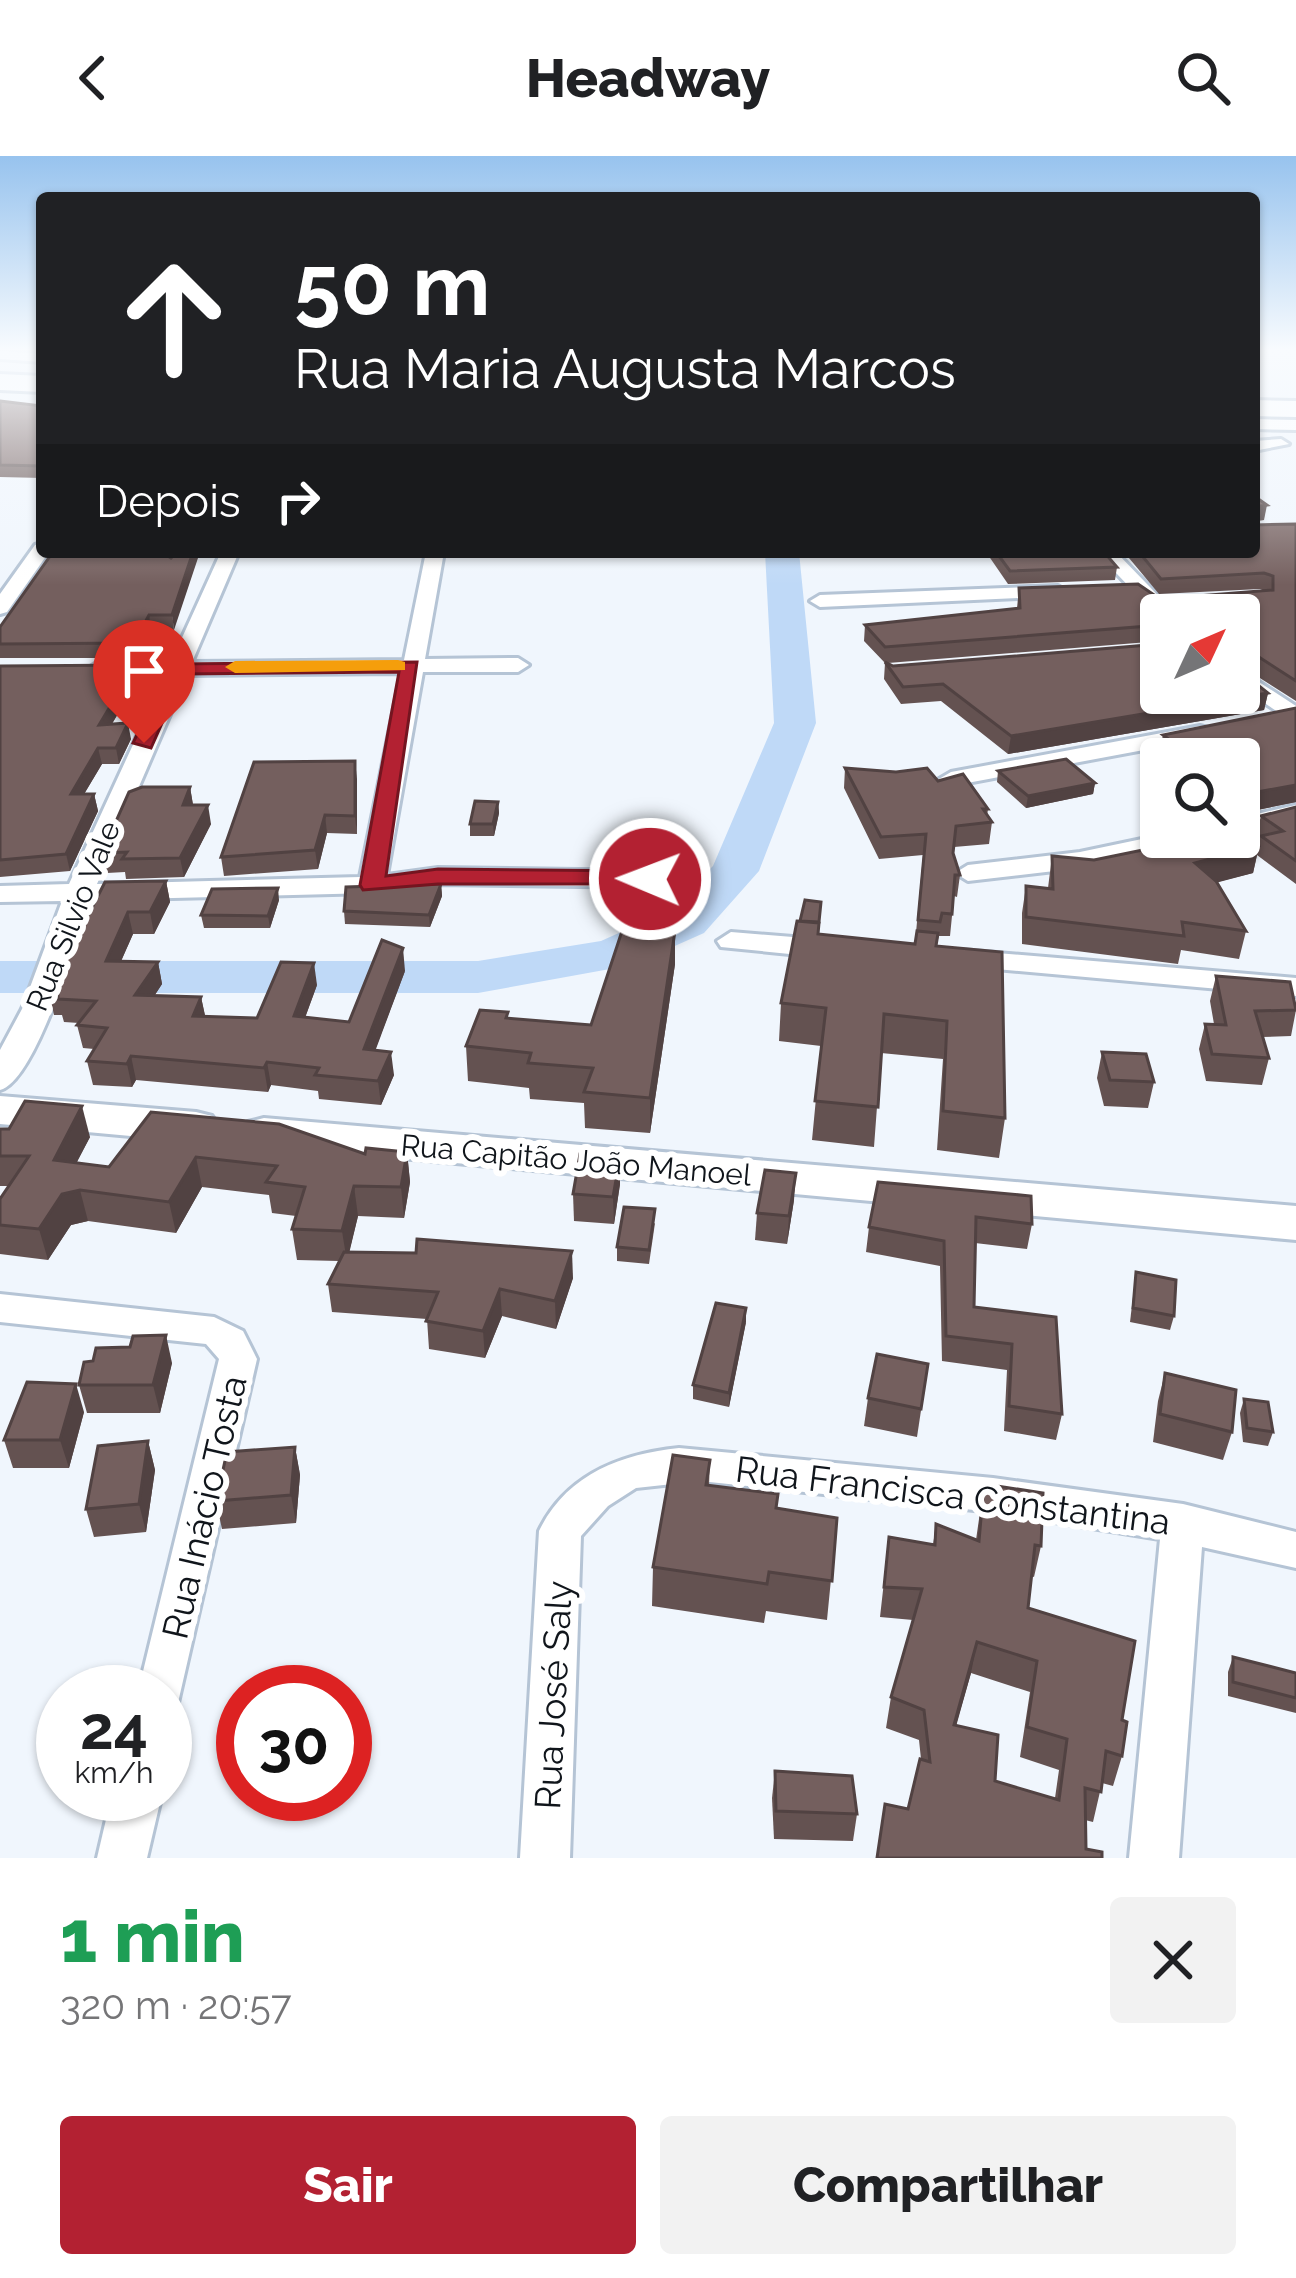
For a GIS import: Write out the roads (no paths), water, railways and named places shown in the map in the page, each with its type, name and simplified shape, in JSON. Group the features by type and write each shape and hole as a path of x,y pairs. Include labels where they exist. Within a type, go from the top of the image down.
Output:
{"main road":[{"name":"Rua Capitão João Manoel","path":"0,1110 1296,1223"}],"street":[{"path":"1260,446 1280,444"},
{"path":"0,608 36,557"},
{"name":"Rua Silvio Vale","path":"0,1080 37,1009 78,895 227,558"},
{"path":"372,885 434,558"},
{"path":"1112,558 1146,594"},
{"path":"820,601 1078,592"},
{"path":"66,669 518,665"},
{"path":"1269,700 1296,692"},
{"path":"1260,693 1295,717"},
{"path":"951,779 1295,717"},
{"path":"1260,821 1296,813"},
{"path":"968,874 1140,847"},
{"path":"0,894 372,885 438,876 650,879"},
{"path":"731,940 849,950"},
{"path":"920,956 1296,987"},
{"name":"Rua Inácio Tosta","path":"0,1308 214,1331 230,1341 238,1359 166,1665"},
{"name":"Rua Francisca Constantina","path":"560,1532 592,1490 632,1472 679,1464 852,1479 1183,1522 1296,1550"},
{"path":"1154,1858 1183,1522"},
{"name":"Rua José Saly","path":"545,1858 560,1532"},
{"path":"122,1858 131,1821"}],"waterway":[{"path":"0,977 478,977 614,954 686,922 735,871 795,723 782,558"}]}
